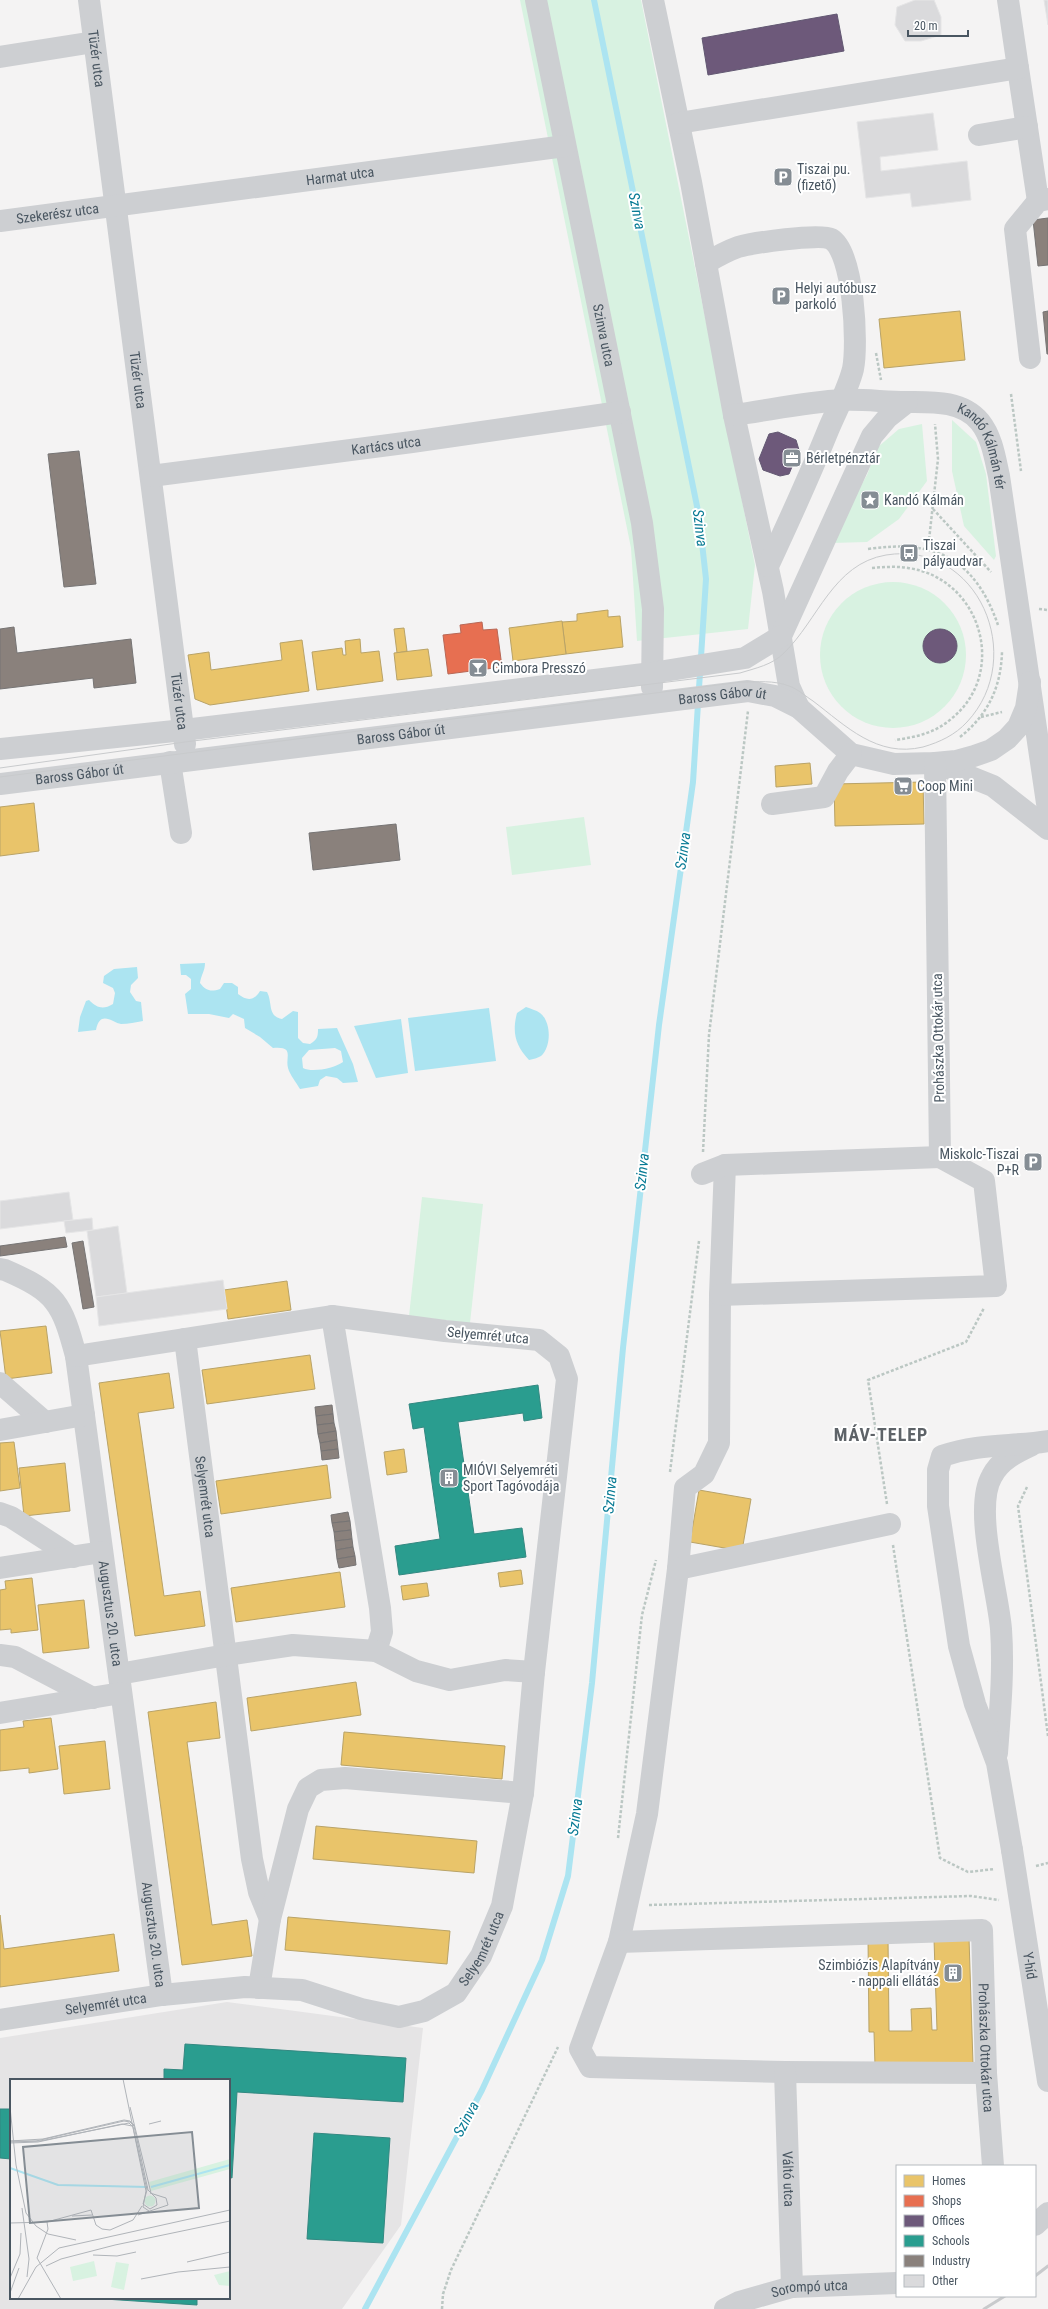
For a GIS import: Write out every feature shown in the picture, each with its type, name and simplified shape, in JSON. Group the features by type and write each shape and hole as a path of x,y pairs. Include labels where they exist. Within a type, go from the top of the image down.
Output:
{"street":[{"name":"Tüzér utca","path":"89,0 184,730 179,761 181,833"},
{"name":"Szinva utca","path":"536,0 620,412 648,559 653,609 652,702"},
{"path":"653,0 679,123 734,415 768,566 789,686 799,708 851,754 894,764 956,761 991,750 1007,739 1018,727 1026,708 1030,682"},
{"path":"1008,0 1027,127 1043,200 1015,229 1030,358"},
{"path":"0,57 94,42"},
{"path":"679,123 1018,68"},
{"path":"979,135 1027,127"},
{"name":"Harmat utca","path":"116,206 565,146"},
{"name":"Szekerész utca","path":"0,221 116,206"},
{"path":"706,262 729,251 750,244 816,237 831,239 842,252 846,262 856,330 853,370 792,516 768,566"},
{"name":"Kandó Kálmán tér","path":"734,415 841,400 906,402 935,401 953,405 979,421 989,437 999,476 1048,810"},
{"path":"780,636 872,436 888,417 906,402"},
{"name":"Kartács utca","path":"151,476 412,442 620,412"},
{"name":"Baross Gábor út","path":"0,749 184,730 652,673 745,658 780,636"},
{"name":"Baross Gábor út","path":"0,784 748,691 775,696 799,708"},
{"path":"772,804 824,798 838,771 851,754"},
{"path":"935,763 993,786 1048,829"},
{"name":"Prohászka Ottokár utca","path":"935,763 940,1157"},
{"path":"702,1174 725,1165 940,1157 984,1181 996,1286 720,1295"},
{"path":"725,1165 720,1295 719,1443 704,1474 685,1488 678,1569 647,1814 619,1942 580,2049 590,2067 785,2072 986,2073"},
{"name":"Augusztus 20. utca","path":"0,1269 35,1283 56,1302 68,1328 76,1356 162,1994"},
{"path":"332,1316 380,1608 382,1632 376,1651"},
{"name":"Selyemrét utca","path":"0,2020 162,1994 245,1987 302,1990 361,2009 400,2017 424,2011 456,1993 481,1956 502,1906 523,1793 534,1672 568,1379 560,1356 539,1340 445,1331 332,1316 76,1356"},
{"name":"Selyemrét utca","path":"185,1339 252,1859 259,1892 270,1919"},
{"path":"0,1383 45,1422"},
{"path":"0,1430 84,1415"},
{"path":"997,1762 975,1704 959,1646 938,1506 938,1470 942,1456 974,1447 1042,1442"},
{"path":"997,1762 1002,1662 1001,1628 985,1514 986,1493 991,1476 1003,1461 1042,1442"},
{"path":"0,1513 11,1517 73,1557"},
{"path":"678,1569 890,1524"},
{"path":"0,1568 102,1552"},
{"path":"0,1713 93,1698 120,1684 226,1655 293,1645 376,1651 416,1671 450,1680 505,1670 534,1672"},
{"path":"0,1655 15,1657 93,1698"},
{"name":"Y-híd","path":"997,1762 1048,2081"},
{"path":"259,1988 270,1919 298,1809 308,1788 321,1780 345,1778 523,1793"},
{"name":"Prohászka Ottokár utca","path":"619,1942 982,1930 986,2073 993,2165"},
{"name":"Váltó utca","path":"785,2072 792,2287"},
{"path":"1036,2224 1048,2213"},
{"name":"Sorompó utca","path":"725,2309 739,2302 792,2287 896,2283"}],"path":[{"path":"877,353 881,385"},
{"path":"1011,394 1021,473"},
{"path":"928,549 938,458 935,424"},
{"path":"933,509 990,569"},
{"path":"868,549 909,546 928,549 946,556 961,565 975,579 986,596 1000,630"},
{"path":"872,568 909,568 927,573 943,582 969,605 980,632 982,649 981,668 976,686 966,704 952,718 925,734 895,740"},
{"path":"957,740 981,717 991,703 998,685 1002,649"},
{"path":"702,1174 708,1035 748,719 748,691"},
{"path":"981,717 1007,710"},
{"path":"670,1474 700,1238"},
{"path":"996,1286 966,1342 868,1380 940,1858 968,1872 1000,1869"},
{"path":"1027,1486 1018,1506 1048,1736"},
{"path":"617,1843 642,1615 657,1557"},
{"path":"1031,1866 1048,1863"},
{"path":"627,1906 971,1896 1004,1901"},
{"path":"442,2309 443,2294 451,2270 560,2043"}],"shaded area":[{"path":"227,2002 423,2028 401,2225 342,2309 0,2309 0,2038"}],"green space":[{"path":"520,0 641,0 755,565 748,629 637,641 631,548"},
{"path":"952,420 976,442 986,474 996,556 994,560 964,526 952,471"},
{"path":"922,424 927,481 899,519 867,542 831,543 842,519 867,475 878,447 899,429"},
{"path":"886,582 900,582 914,585 934,594 945,603 954,614 963,634 966,655 963,676 954,696 945,707 934,716 914,725 900,728 886,728 872,725 852,716 841,707 832,696 823,676 820,662 820,648 823,634 832,614 841,603 852,594 872,585"},
{"path":"584,817 591,865 512,875 506,827"},
{"path":"422,1197 483,1204 470,1323 409,1316"}],"water":[{"path":"205,963 200,983 204,988 209,990 220,989 224,983 232,983 238,987 238,994 247,999 255,997 260,991 267,992 272,1012 277,1017 282,1019 293,1011 298,1012 298,1038 303,1043 310,1044 316,1040 318,1029 337,1028 353,1064 358,1082 343,1083 337,1078 326,1076 320,1080 318,1086 300,1089 288,1068 287,1051 280,1048 273,1048 260,1037 245,1028 244,1019 233,1014 229,1018 209,1014 188,1014 185,994 191,989 191,979 186,975 181,975 180,964","holes":["335,1048 341,1051 343,1062 339,1064 318,1070 303,1068 302,1058 309,1050"]},
{"path":"137,967 138,978 131,985 130,992 136,1001 141,1002 143,1021 121,1024 104,1019 100,1020 96,1030 78,1032 80,1017 86,1001 89,1000 100,1007 106,1007 113,1004 115,993 113,988 103,983 104,976 114,969"},
{"path":"526,1007 535,1010 544,1017 549,1034 545,1052 540,1057 529,1060 518,1044 515,1032 517,1013"},
{"path":"489,1008 496,1061 415,1071 408,1018"},
{"path":"401,1019 408,1073 376,1078 354,1026"}],"building: Homes":[{"path":"960,311 965,360 884,368 879,319"},
{"path":"608,610 608,617 620,616 623,647 566,654 562,622 577,621 577,614"},
{"path":"562,621 566,654 513,661 509,628"},
{"path":"404,628 407,651 397,653 394,629"},
{"path":"360,639 361,653 379,651 383,681 317,690 312,652 342,648 343,655 346,655 345,641"},
{"path":"302,640 309,691 210,705 195,699 188,655 209,652 211,670 282,660 280,643"},
{"path":"428,649 432,676 397,680 394,653"},
{"path":"810,763 812,784 776,787 775,766"},
{"path":"923,782 924,824 835,826 834,784"},
{"path":"34,803 39,851 0,856 0,807"},
{"path":"287,1281 291,1310 228,1319 224,1290"},
{"path":"46,1326 52,1373 6,1379 0,1331"},
{"path":"310,1355 315,1389 207,1404 202,1370"},
{"path":"169,1373 174,1408 138,1413 164,1596 200,1591 205,1626 135,1636 99,1383"},
{"path":"14,1442 20,1488 0,1491 0,1443"},
{"path":"404,1449 407,1472 387,1475 384,1452"},
{"path":"65,1463 70,1511 24,1516 19,1468"},
{"path":"327,1465 331,1498 221,1514 216,1481"},
{"path":"699,1490 751,1499 742,1551 690,1542"},
{"path":"521,1570 523,1584 500,1587 498,1573"},
{"path":"340,1572 345,1607 236,1622 231,1588"},
{"path":"32,1578 38,1630 11,1633 11,1629 0,1630 0,1590 6,1589 5,1581"},
{"path":"427,1583 429,1596 403,1600 401,1586"},
{"path":"84,1600 89,1648 43,1653 38,1605"},
{"path":"356,1682 361,1715 251,1731 247,1698"},
{"path":"216,1702 220,1738 187,1742 212,1925 247,1920 252,1956 182,1965 148,1712"},
{"path":"51,1718 58,1769 29,1773 29,1768 0,1771 0,1730 24,1727 23,1721"},
{"path":"344,1732 505,1746 502,1779 341,1765"},
{"path":"105,1741 110,1789 64,1794 59,1746"},
{"path":"316,1826 477,1841 474,1873 313,1859"},
{"path":"0,1915 4,1949 114,1934 119,1971 0,1987"},
{"path":"288,1917 450,1931 447,1964 285,1950"},
{"name":"Szimbiózis Alapítvány - nappali ellátás","path":"868,1938 888,1938 889,2031 912,2031 911,2009 931,2008 932,2030 937,2030 934,1939 969,1938 973,2064 875,2066 874,2032 869,2032"}],"building: Shops":[{"path":"482,622 483,630 497,629 502,667 448,674 443,635 461,633 460,625"}],"building: Offices":[{"path":"837,14 844,51 708,75 702,38"},
{"path":"778,432 796,440 799,450 789,474 780,476 763,470 759,459 769,434"},
{"path":"943,629 950,631 955,636 957,646 955,656 950,661 937,663 930,661 925,656 923,643 925,636 930,631"}],"building: Schools":[{"name":"MIÓVI Selyemréti Sport Tagóvodája","path":"538,1385 542,1418 524,1421 523,1413 458,1422 474,1534 522,1528 526,1557 399,1575 395,1546 440,1539 424,1427 413,1429 409,1404"},
{"path":"185,2044 406,2058 403,2102 237,2092 232,2178 230,2177 230,2079 164,2079 164,2069 183,2070"},
{"path":"0,2109 10,2109 10,2159 0,2158"},
{"path":"314,2133 390,2138 383,2243 307,2239"},
{"path":"104,2299 197,2299 197,2305"}],"building: Industry":[{"path":"1048,218 1048,265 1038,266 1033,220"},
{"path":"1048,311 1048,354 1047,354 1043,312"},
{"path":"79,451 96,584 64,587 48,454"},
{"path":"14,627 17,653 131,639 136,683 94,688 93,678 0,689 0,629"},
{"path":"396,824 400,860 313,870 309,833"},
{"path":"65,1237 67,1247 0,1256 0,1246"},
{"path":"83,1241 94,1307 83,1309 72,1243"},
{"path":"332,1405 333,1414 316,1416 315,1407"},
{"path":"333,1414 334,1423 317,1425 316,1416"},
{"path":"334,1423 336,1431 318,1434 317,1425"},
{"path":"336,1431 337,1440 320,1443 318,1434"},
{"path":"337,1440 338,1449 321,1451 320,1443"},
{"path":"338,1449 339,1458 322,1460 321,1451"},
{"path":"348,1512 350,1521 332,1523 331,1515"},
{"path":"350,1521 351,1530 334,1532 332,1523"},
{"path":"351,1530 352,1539 335,1541 334,1532"},
{"path":"352,1539 353,1547 336,1550 335,1541"},
{"path":"353,1547 355,1556 337,1559 336,1550"},
{"path":"355,1556 356,1565 339,1568 337,1559"}],"building: Other":[{"path":"915,0 934,0 941,17 941,35 921,41 905,41 895,25 897,7"},
{"path":"1044,0 1048,0 1048,25"},
{"path":"933,113 938,150 880,157 881,171 967,161 971,200 912,207 910,193 866,198 857,122"},
{"path":"69,1192 73,1220 0,1229 0,1201"},
{"path":"92,1218 93,1230 66,1233 64,1221"},
{"path":"118,1226 127,1293 96,1297 87,1231"},
{"path":"223,1280 227,1309 99,1326 96,1297"}],"waterway":[{"name":"Szinva","path":"365,2309 482,2090 542,1960 568,1876 592,1683 623,1348 659,1025 693,782 706,579 699,516 594,0"}],"tram line":[{"path":"0,768 185,742 740,673 764,666 784,653 796,640 839,581 852,569 868,560 886,555 918,555 946,566 968,584 984,608 992,637 993,666 985,696 962,727 947,738 923,747 906,749 891,748 877,744 863,738 792,687 771,682 741,682 0,777"}],"railway":[{"path":"1036,2275 1048,2266"},
{"path":"984,2309 1003,2297"}],"place":[{"name":"Tiszai pu. (fizető)","path":"783,177"},
{"name":"Helyi autóbusz parkoló","path":"781,296"},
{"name":"Bérletpénztár","path":"792,458"},
{"name":"Kandó Kálmán","path":"870,500"},
{"name":"Tiszai pályaudvar","path":"909,553"},
{"name":"Cimbora Presszó","path":"478,668"},
{"name":"Coop Mini","path":"903,786"},
{"name":"Miskolc-Tiszai P+R","path":"1033,1162"},
{"name":"MIÓVI Selyemréti Sport Tagóvodája","path":"449,1478"},
{"name":"Szimbiózis Alapítvány - nappali ellátás","path":"953,1973"}],"district":[{"name":"MÁV-TELEP","path":"881,1434"}]}
